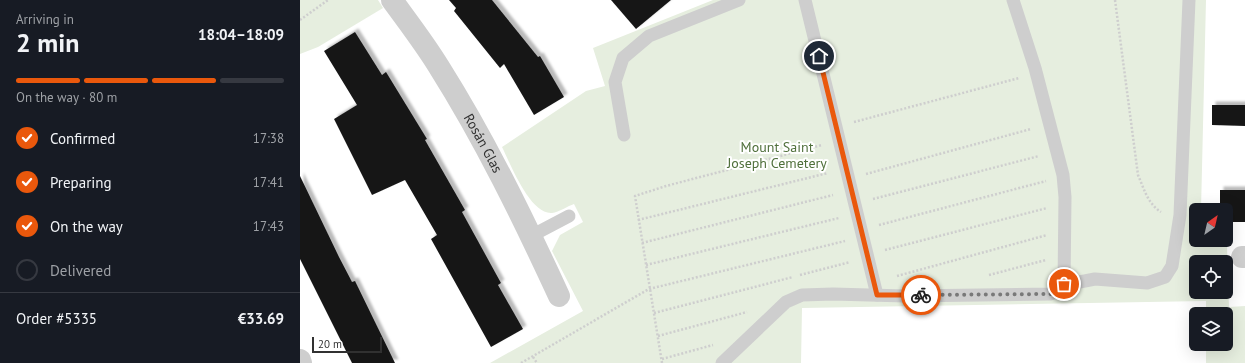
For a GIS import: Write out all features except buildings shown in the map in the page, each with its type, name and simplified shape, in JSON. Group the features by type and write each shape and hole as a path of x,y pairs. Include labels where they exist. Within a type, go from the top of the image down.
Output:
{"street":[{"name":"Rosán Glas","path":"392,0 452,88 531,236 560,296"}],"lane":[{"path":"624,135 615,82 623,58 649,36 738,0"},
{"path":"805,0 875,288"},
{"path":"1013,0 1037,73 1063,177 1064,284"},
{"path":"722,363 786,302 802,295 833,294 875,288 1051,294 1064,284 1095,279 1147,283 1165,276 1172,266 1179,221 1189,0"},
{"path":"531,236 569,216"}],"path":[{"path":"300,20 328,0"},
{"path":"1115,0 1138,175 1146,196 1155,208 1179,221"},
{"path":"662,363 635,196 666,186 839,141 850,123 1037,73"},
{"path":"642,243 849,179 1050,124"},
{"path":"646,265 1057,152"},
{"path":"521,363 649,289 862,233 1063,177"},
{"path":"638,220 849,179"},
{"path":"654,312 1064,203"},
{"path":"875,288 1064,230"},
{"path":"658,336 748,312"},
{"path":"662,359 714,345"},
{"path":"533,356 536,363"}],"green space":[{"path":"300,0 378,0 383,8 318,47 300,54"},
{"name":"Mount Saint Joseph Cemetery","path":"713,0 1206,0 1201,203 1189,203 1189,247 1227,247 1227,255 1189,255 1189,299 1229,299 1229,307 1206,307 1206,301 802,308 801,363 490,363 583,311 552,251 560,235 583,222 574,204 552,213 544,211 536,206 522,187 502,147 586,91 605,86 593,48"},
{"name":"Mount Saint Joseph Cemetery","path":"1245,306 1245,363 1206,363 1206,351 1233,351 1233,307 1229,307"}],"way so far":[{"path":"921,295 1051,294 1064,284"}],"route":[{"path":"819,56 877,295 921,295"}]}
